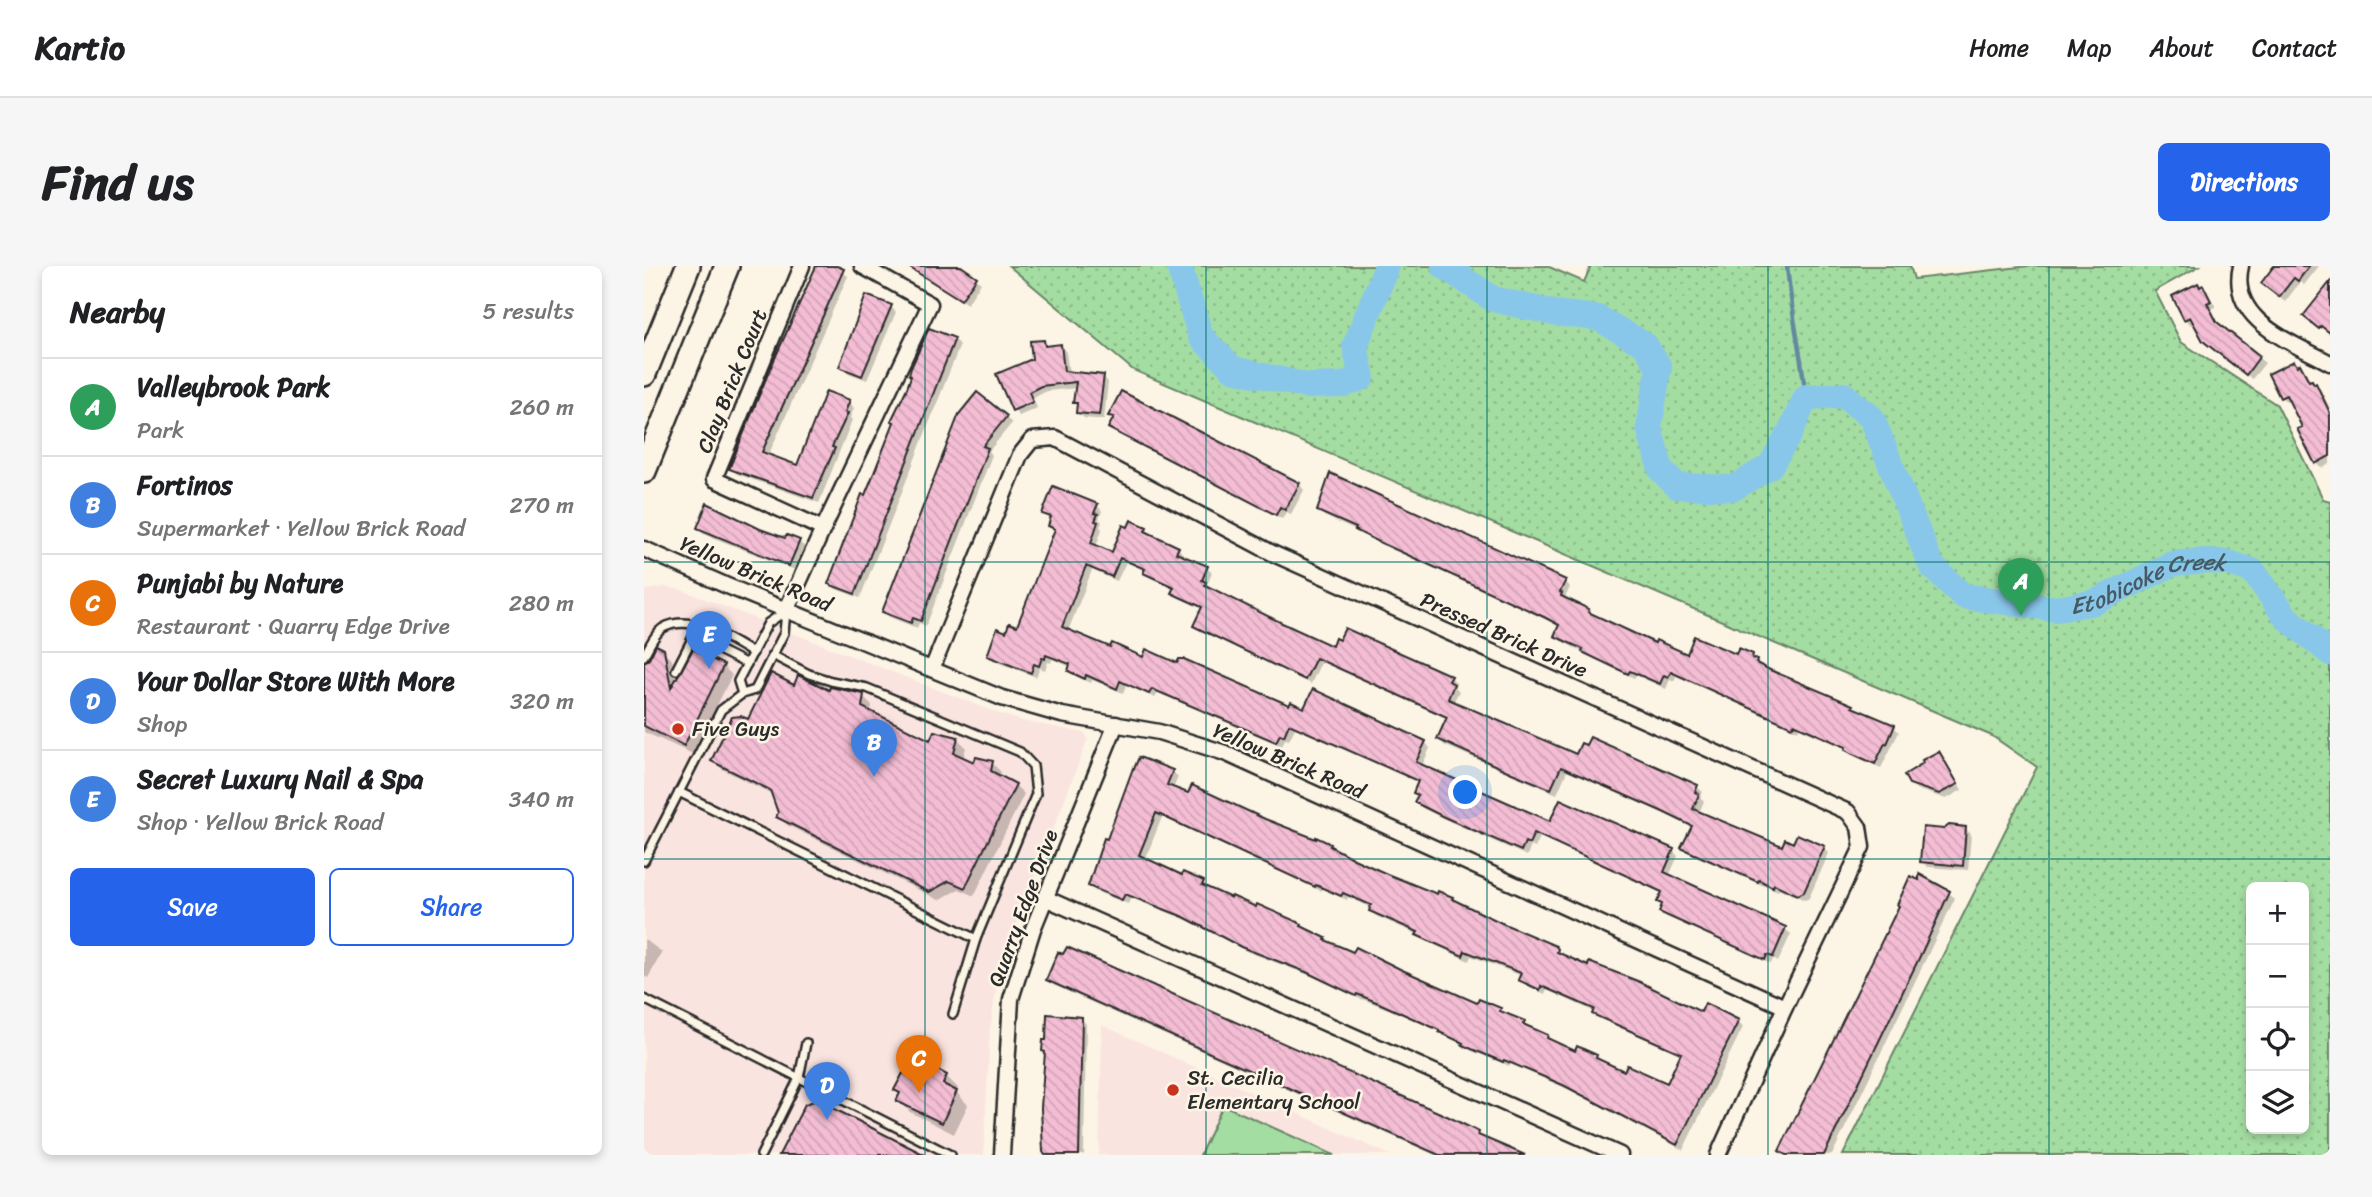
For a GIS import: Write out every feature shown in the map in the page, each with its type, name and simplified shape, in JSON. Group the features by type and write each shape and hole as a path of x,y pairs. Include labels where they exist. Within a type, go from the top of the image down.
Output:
{"main road":[{"path":"644,374 688,266"},
{"path":"644,471 727,266"}],"street":[{"name":"Clay Brick Court","path":"802,266 714,479 822,529"},
{"path":"786,611 822,529 930,304 862,266"},
{"path":"2241,266 2239,287 2252,317 2266,328 2330,363"},
{"name":"Pressed Brick Drive","path":"932,669 1020,456 1032,440 1055,438 1274,554 1847,812 1859,827 1862,847 1718,1155"},
{"name":"Yellow Brick Road","path":"644,549 786,611 1002,698 1062,715 1159,732 1225,753 1785,1007"},
{"name":"Quarry Edge Drive","path":"1002,1155 1011,999 1021,962 1045,898 1116,724"},
{"path":"1045,898 1620,1155"}],"lane":[{"path":"743,694 738,681 752,653 768,623 786,611"},
{"path":"644,861 721,710 743,694 755,690 784,633 786,611"},
{"path":"644,656 662,629 678,624 697,624 752,653"},
{"path":"676,670 693,636 747,664"},
{"path":"772,655 809,674 867,688 1020,752 1033,766 1036,794 976,939 953,1014"},
{"path":"679,792 976,939"},
{"path":"644,999 951,1155"},
{"path":"761,1155 799,1078 806,1043"}],"shaded area":[{"path":"664,587 682,590 1000,714 1085,733 1088,739 999,970 990,1030 984,1155 644,1155 644,590"},
{"name":"St. Cecilia Elementary School","path":"1102,1025 1390,1155 1099,1155"}],"green space":[{"path":"1009,266 1547,266 1584,282 1591,266 1910,266 1914,279 2029,266 2199,266 2155,291 2181,342 2277,405 2323,499 2330,501 2330,1155 1843,1155 2037,767 1992,736 1133,370"},
{"path":"1223,1105 1334,1155 1200,1155"}],"building":[{"path":"816,266 837,266 844,269 762,452 797,465 826,391 850,400 845,412 848,413 832,447 835,448 813,498 729,469"},
{"path":"907,266 961,266 977,277 961,300"},
{"path":"2274,266 2309,266 2298,281 2294,278 2279,297 2261,283"},
{"path":"2330,282 2330,333 2321,326 2319,329 2303,316"},
{"path":"2198,283 2200,287 2203,285 2211,301 2207,303 2217,322 2260,356 2246,375 2203,341 2190,317 2184,320 2172,296"},
{"path":"866,295 892,305 862,376 839,367"},
{"path":"929,328 955,338 855,594 828,584"},
{"path":"1044,340 1045,346 1061,344 1064,371 1104,375 1099,415 1076,413 1077,403 1073,403 1076,382 1041,386 1029,392 1033,402 1012,411 996,374 1032,359 1030,341"},
{"path":"2294,361 2297,366 2300,364 2309,381 2316,383 2330,413 2330,456 2315,464 2297,429 2302,427 2286,395 2280,398 2268,374"},
{"path":"1121,391 1300,483 1285,510 1280,507 1276,515 1108,428 1114,417 1108,416"},
{"path":"977,392 1007,416 983,446 988,448 921,621 913,618 911,623 882,612 959,414"},
{"path":"1330,473 1566,580 1560,592 1561,596 1589,609 1588,612 1655,643 1656,640 1687,654 1694,636 1736,654 1739,648 1753,654 1752,658 1757,660 1756,663 1770,670 1895,725 1887,744 1885,743 1875,764 1851,753 1846,747 1794,724 1792,727 1671,672 1668,677 1664,675 1660,684 1630,671 1628,674 1582,652 1583,649 1554,636 1559,625 1544,617 1317,511"},
{"path":"1053,486 1098,504 1094,513 1098,514 1095,521 1098,522 1091,543 1112,552 1123,525 1128,527 1131,520 1147,527 1145,531 1179,547 1176,553 1208,566 1202,580 1206,582 1205,585 1282,623 1332,646 1335,638 1339,640 1345,628 1452,676 1449,681 1454,684 1448,699 1576,754 1581,743 1586,745 1590,737 1698,785 1695,792 1699,794 1693,809 1782,846 1785,839 1793,843 1797,834 1825,846 1804,892 1798,895 1774,884 1773,887 1759,880 1758,882 1681,848 1692,826 1661,811 1561,767 1551,789 1512,773 1437,739 1447,717 1316,658 1305,680 1193,626 1202,607 1171,593 1174,587 1143,573 1145,569 1120,558 1112,577 1086,566 1062,627 1110,647 1112,643 1143,657 1146,649 1177,663 1179,659 1184,659 1289,705 1291,702 1304,708 1313,689 1426,741 1416,762 1550,821 1560,799 1674,849 1664,872 1786,927 1773,957 1767,955 1765,960 1659,912 1662,904 1657,902 1662,892 1534,833 1529,844 1525,842 1521,851 1444,817 1414,802 1418,795 1413,793 1418,781 1289,724 1284,736 1280,734 1276,742 1152,689 1149,694 1120,681 1117,689 1086,675 1085,679 1068,671 1070,664 1046,655 1039,666 1034,664 1031,673 987,656 997,628 1006,632 1009,623 1017,626 1055,529 1048,526 1051,517 1042,514"},
{"path":"707,503 760,529 800,540 789,566 697,528"},
{"path":"656,645 664,649 671,688 693,649 724,665 684,746 644,726 644,662 649,659"},
{"path":"771,673 794,685 798,675 829,690 830,687 864,694 862,707 930,740 934,731 958,737 954,753 974,762 976,757 993,761 991,771 1016,784 965,888 949,881 929,892 776,817 778,813 770,790 711,761 732,717 741,716 748,719"},
{"path":"1939,751 1958,784 1939,794 1909,784 1904,775 1923,763 1922,760"},
{"path":"1139,757 1173,770 1167,785 1188,793 1192,785 1265,819 1316,837 1387,874 1437,894 1438,891 1453,897 1452,899 1504,924 1556,946 1557,952 1588,966 1589,962 1640,982 1701,1012 1705,1003 1739,1020 1677,1145 1563,1085 1462,1045 1463,1043 1439,1030 1241,947 1184,917 1125,894 1122,900 1088,886 1104,838 1107,839","holes":["1156,813 1315,887 1316,885 1341,896 1343,893 1371,905 1369,911 1418,932 1416,935 1463,956 1465,951 1521,973 1518,980 1540,990 1541,986 1594,1009 1592,1014 1681,1053 1667,1083 1627,1065 1624,1071 1577,1046 1575,1051 1523,1024 1525,1021 1500,1011 1501,1008 1479,999 1477,1003 1356,947 1353,952 1325,940 1326,938 1301,926 1302,924 1257,904 1256,907 1232,896 1231,898 1202,885 1204,881 1183,872 1182,875 1139,855"]},
{"path":"1949,825 1966,827 1963,866 1920,862 1923,827 1944,829"},
{"path":"1919,874 1950,891 1922,952 1824,1155 1786,1155 1779,1151 1899,906 1897,905 1910,876 1919,880"},
{"path":"1067,947 1449,1117 1479,1132 1478,1135 1525,1155 1439,1155 1046,980 1058,952 1063,954"},
{"path":"1047,1014 1082,1017 1079,1155 1045,1155 1043,1152 1041,1108 1045,1052 1042,1051 1043,1040 1046,1040"},
{"path":"930,1066 947,1075 943,1084 957,1091 942,1123 896,1101 900,1093 894,1090 903,1073 908,1076 912,1069 925,1076"},
{"path":"817,1100 925,1155 779,1155 805,1104"}],"waterway":[{"name":"Etobicoke Creek","path":"1179,266 1201,337 1233,369 1308,386 1342,385 1362,378 1355,346 1387,266"},
{"name":"Etobicoke Creek","path":"1444,266 1493,299 1554,313 1598,318 1645,345 1659,367 1649,428 1661,470 1677,486 1734,488 1770,466 1790,433 1806,397 1844,395 1872,418 1931,565 1963,596 2057,609 2095,602 2172,564 2206,561 2229,563 2253,571 2286,617 2330,653"},
{"path":"1787,266 1806,397"}],"place":[{"name":"Valleybrook Park","path":"2021,616"},
{"name":"Secret Luxury Nail & Spa","path":"709,669"},
{"name":"Five Guys","path":"678,729"},
{"name":"Fortinos","path":"874,777"},
{"name":"St. Cecilia Elementary School","path":"1173,1090"},
{"name":"Punjabi by Nature","path":"919,1093"},
{"name":"Your Dollar Store With More","path":"827,1120"}]}
